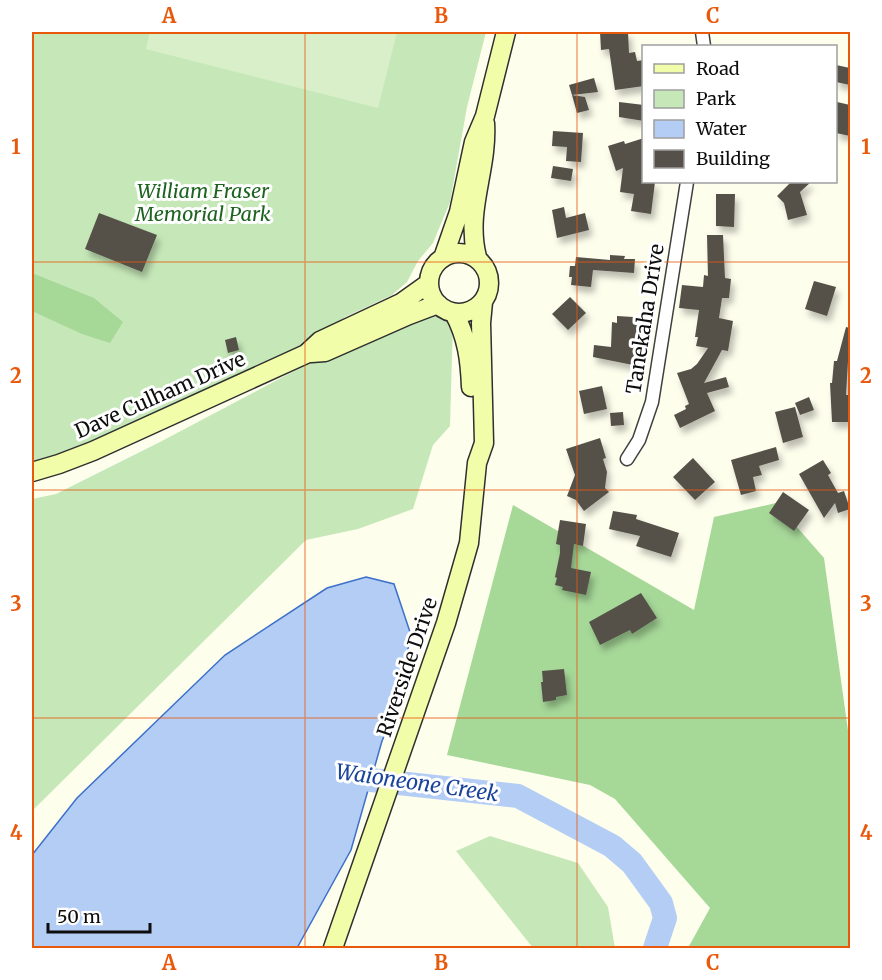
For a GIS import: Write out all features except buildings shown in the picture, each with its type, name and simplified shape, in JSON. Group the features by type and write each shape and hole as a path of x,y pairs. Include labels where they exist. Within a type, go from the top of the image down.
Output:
{"main road":[{"path":"485,116 487,145 472,230 477,257 488,275 489,285 483,302 464,313 454,313 433,299 429,283 432,270 443,258 459,212 474,142 485,116 506,32"},
{"path":"443,258 456,253 477,257"},
{"name":"Dave Culham Drive","path":"32,472 93,451 306,354 320,341 401,303 429,283"},
{"name":"Riverside Drive","path":"333,948 398,766 458,584 468,543 477,463 484,443 481,323 483,302"},
{"name":"Dave Culham Drive","path":"306,354 325,352 438,304"},
{"name":"Riverside Drive","path":"454,313 465,335 468,348 473,442 477,463"}],"street":[{"name":"Tanekaha Drive","path":"627,459 639,440 652,402 687,183"}],"green space":[{"name":"William Fraser Memorial Park","path":"32,32 486,32 467,107 450,202 433,243 418,261 407,282 392,295 345,317 326,333 32,475"},
{"path":"150,32 397,32 378,108 146,49"},
{"path":"32,273 94,298 123,322 110,343 82,334 32,311"},
{"path":"439,312 453,321 450,426 433,445 413,509 358,529 306,540 32,811 32,499 56,494 311,362 412,318"},
{"path":"776,503 824,558 850,745 850,948 688,948 710,908 615,799 590,785 447,755 513,505 694,610 714,517"},
{"path":"490,836 578,863 608,907 615,948 533,948 456,851"}],"water":[{"path":"366,577 394,584 411,635 394,712 382,741 351,850 297,948 32,948 32,855 77,798 225,655 327,588"}],"waterway":[{"name":"Waioneone Creek","path":"340,774 371,780 518,796 612,846 632,863 661,903 665,918 655,948"}]}
